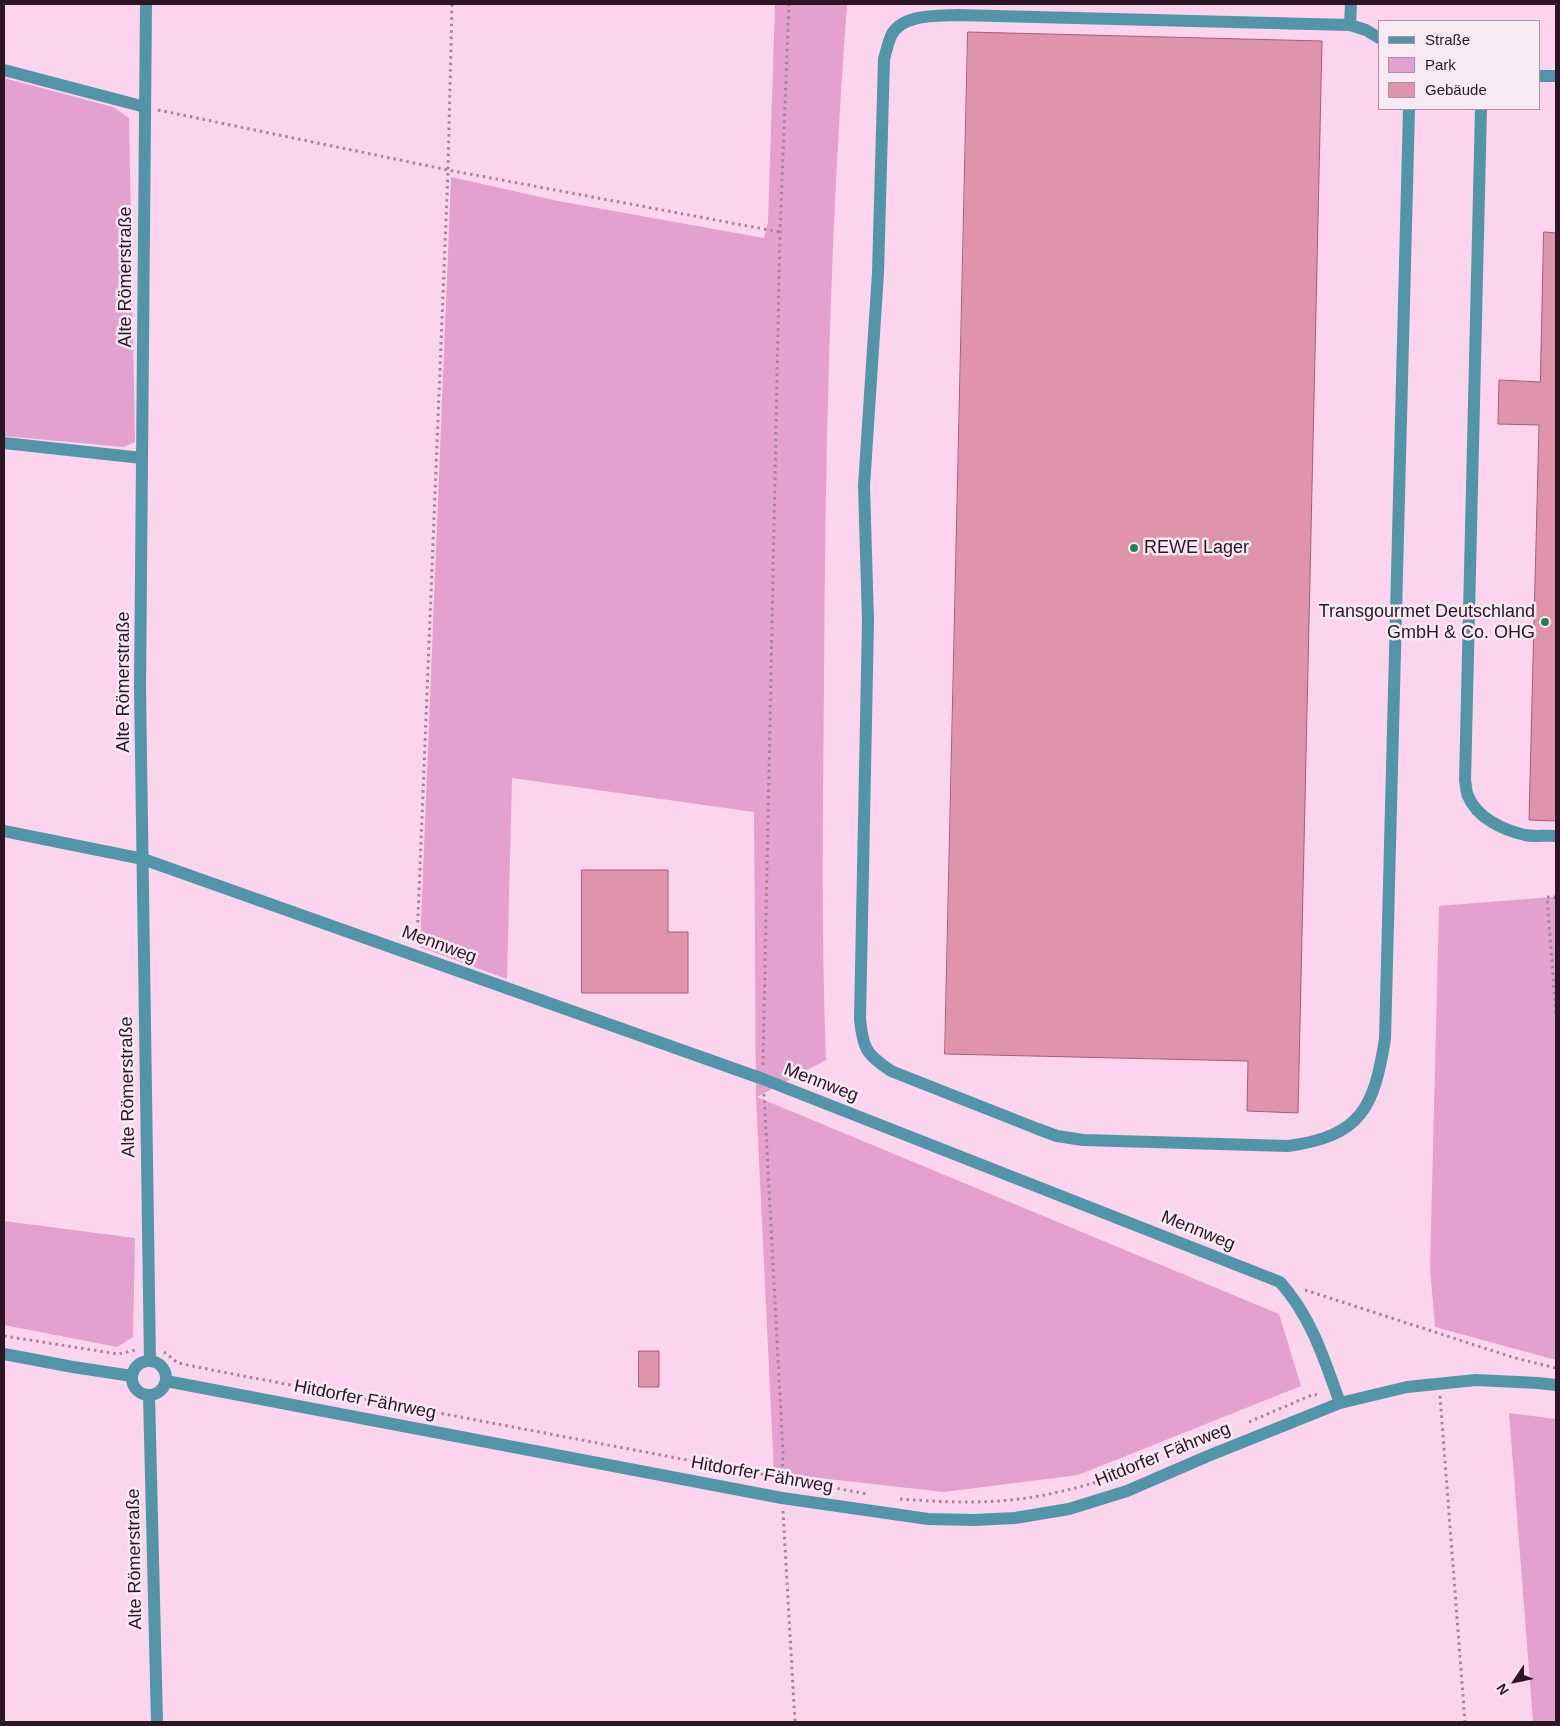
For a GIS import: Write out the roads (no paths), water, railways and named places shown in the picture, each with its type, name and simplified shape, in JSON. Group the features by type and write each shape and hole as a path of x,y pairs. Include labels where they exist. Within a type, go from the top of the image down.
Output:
{"street":[{"name":"Alte Römerstraße","path":"146,4 140,688 150,1361"},
{"path":"1350,25 1351,4"},
{"path":"1378,37 1366,30 1350,25 956,15 911,20 897,26 891,36 884,60 878,273 864,486 868,621 860,1019 862,1042 868,1052 891,1071 1057,1136 1082,1140 1288,1146 1312,1142 1332,1136 1345,1129 1360,1114 1371,1098 1379,1074 1385,1039 1409,110"},
{"path":"4,70 145,107"},
{"path":"1540,76 1556,76"},
{"path":"1481,110 1465,780 1468,796 1475,807 1486,818 1500,827 1525,835 1556,836"},
{"path":"4,443 142,458"},
{"name":"Mennweg","path":"4,831 143,859 763,1079 1280,1282 1294,1298 1315,1335 1340,1403"},
{"path":"4,1354 132,1376"},
{"path":"150,1361 162,1366 166,1374 166,1380 164,1388 160,1392 149,1395 141,1393 136,1389 132,1382 132,1376 138,1364 150,1361"},
{"name":"Hitdorfer Fährweg","path":"166,1380 782,1498 928,1519 974,1520 1016,1518 1069,1509 1127,1491 1340,1403"},
{"path":"1340,1403 1407,1386 1476,1380 1538,1383 1556,1386"},
{"name":"Alte Römerstraße","path":"149,1395 156,1722"}],"place":[{"name":"REWE Lager","path":"1134,548"},
{"name":"Transgourmet Deutschland GmbH & Co. OHG","path":"1545,622"}]}
